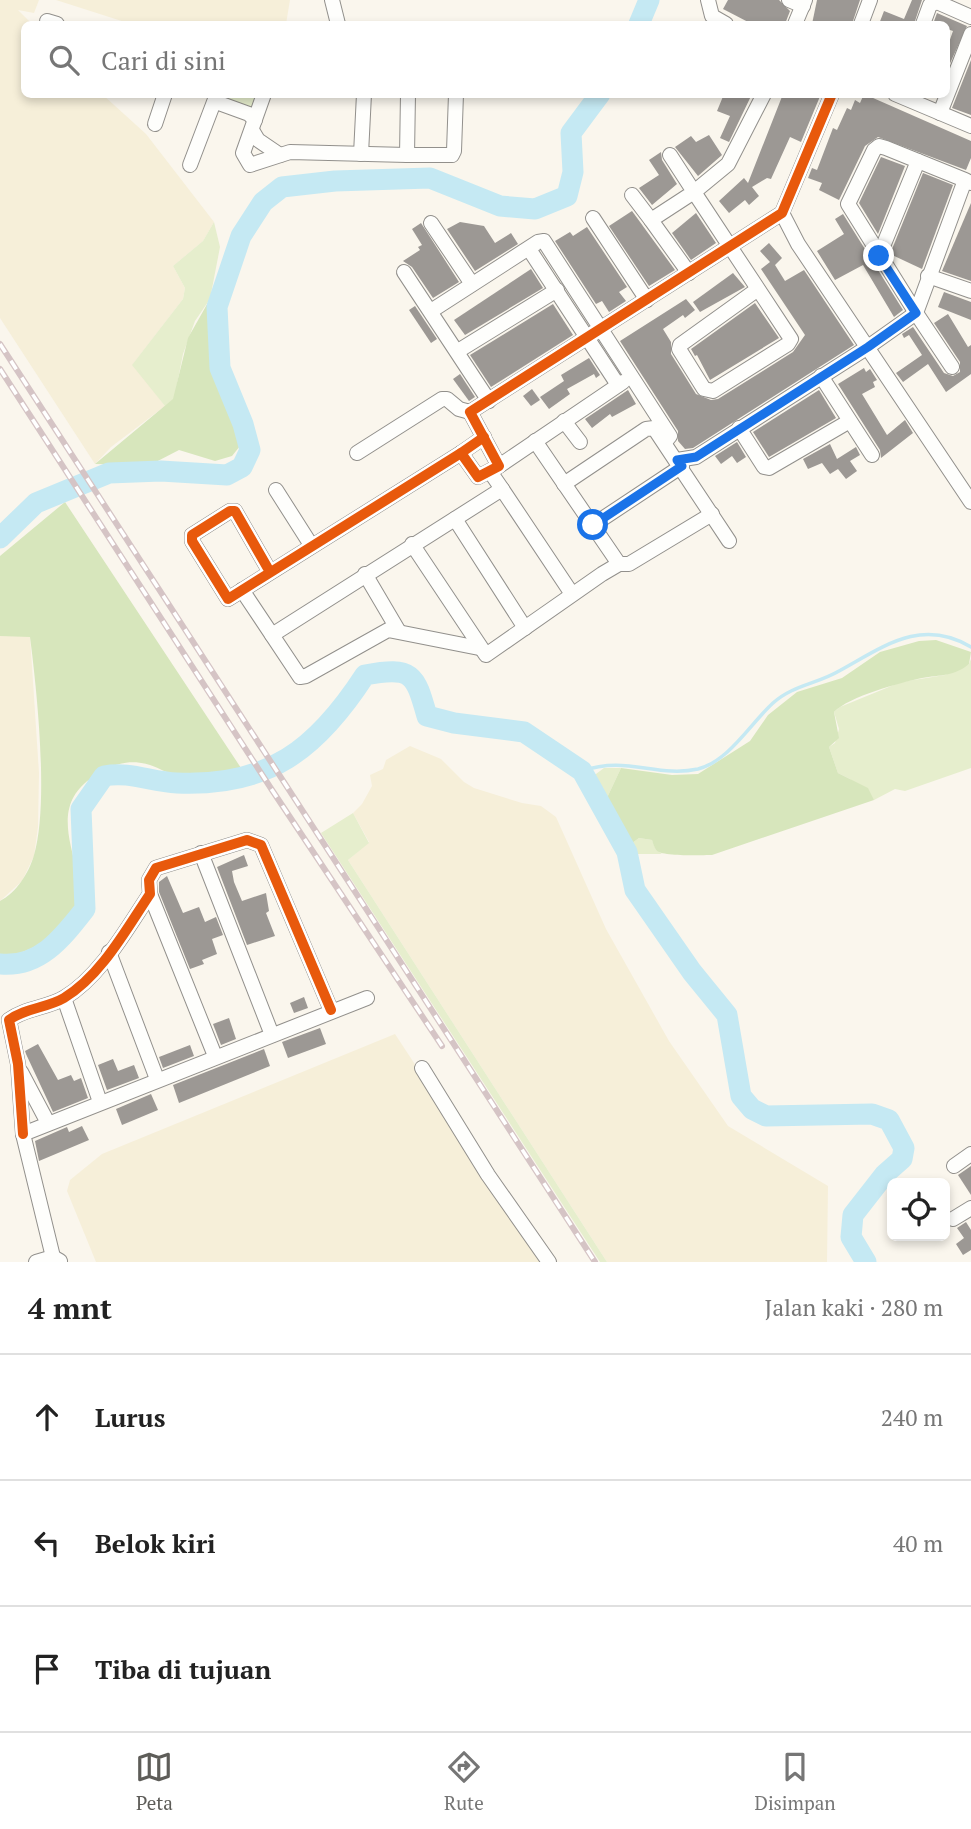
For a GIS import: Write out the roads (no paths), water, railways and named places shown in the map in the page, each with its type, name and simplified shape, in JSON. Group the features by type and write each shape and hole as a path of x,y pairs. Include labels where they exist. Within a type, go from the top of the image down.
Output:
{"street":[{"path":"332,0 337,21"},
{"path":"708,0 712,16 721,21"},
{"path":"861,21 870,0"},
{"path":"796,21 799,2"},
{"path":"924,21 930,5 937,2 971,18"},
{"path":"950,88 971,34"},
{"path":"155,124 164,98"},
{"path":"190,165 217,98 249,114 258,140 280,155"},
{"path":"263,98 243,153 246,162 255,165 290,152 452,155 456,98"},
{"path":"361,154 363,98"},
{"path":"407,155 408,98"},
{"path":"651,220 694,192 728,164 762,98"},
{"path":"357,453 442,399 447,399 461,410 470,412 782,213 830,98"},
{"path":"903,98 971,126"},
{"path":"940,113 946,98"},
{"path":"593,525 682,461 696,457 868,347 916,313 928,276 968,182 877,147 848,204 879,256 916,313 952,368"},
{"path":"670,155 790,337 790,341 713,391 704,389 678,349 680,345 758,289"},
{"path":"879,256 918,161"},
{"path":"632,195 689,273"},
{"path":"782,213 798,244 971,502"},
{"path":"593,218 647,300"},
{"path":"431,223 472,284"},
{"path":"431,311 542,240 548,244 601,329 624,381"},
{"path":"529,249 587,337 670,436 665,442"},
{"path":"404,272 489,401"},
{"path":"928,276 971,291"},
{"path":"458,351 557,290"},
{"path":"821,376 848,422 872,455"},
{"path":"461,453 478,477 495,469 624,381"},
{"path":"470,412 484,437 502,489 572,594"},
{"path":"564,421 580,442"},
{"path":"738,428 764,467 769,468 848,422"},
{"path":"564,484 648,427 656,429 682,461 729,541"},
{"path":"270,572 235,511 230,511 193,533 192,541 225,598 243,590 484,437"},
{"path":"535,441 619,564"},
{"path":"272,635 502,489"},
{"path":"276,490 311,545"},
{"path":"412,544 482,654 490,654 572,594 619,564 629,564 712,514"},
{"path":"455,519 525,628"},
{"path":"365,574 398,630"},
{"path":"243,590 294,670 302,677 383,631 398,630 479,648"},
{"path":"215,1056 150,894 149,880 156,869 247,840 261,845 331,1010"},
{"path":"201,853 272,1035"},
{"path":"36,1262 57,1259 23,1134 18,1064 9,1020 64,998 109,952 150,894"},
{"path":"109,952 157,1079"},
{"path":"64,998 100,1102"},
{"path":"23,1134 367,998"},
{"path":"18,1064 48,1124"},
{"path":"422,1068 488,1175 549,1262"},
{"path":"954,1166 971,1154"},
{"path":"953,1219 970,1210"}],"waterway":[{"path":"640,21 649,0"},
{"path":"0,538 36,503 109,473 161,471 227,475 242,467 250,450 243,424 220,368 217,307 241,236 263,202 282,187 335,181 430,178 500,206 535,209 567,196 573,172 571,133 597,98"},
{"path":"582,771 613,765 668,771 698,769 720,758 781,697 831,675 887,645 919,635 935,635 953,638 971,647"},
{"path":"0,964 14,964 39,956 59,940 85,909 81,809 104,776 123,775 177,783 210,783 264,770 309,743 347,701 365,675 381,672 403,673 415,682 427,716 454,723 524,732 582,771 627,852 635,890 692,972 727,1015 741,1096 752,1109 766,1116 872,1114 889,1120 904,1148 902,1159 885,1174 853,1215 851,1237 866,1262"}],"railway":[{"path":"0,344 595,1262"},
{"path":"0,369 272,790 442,1046"}]}
